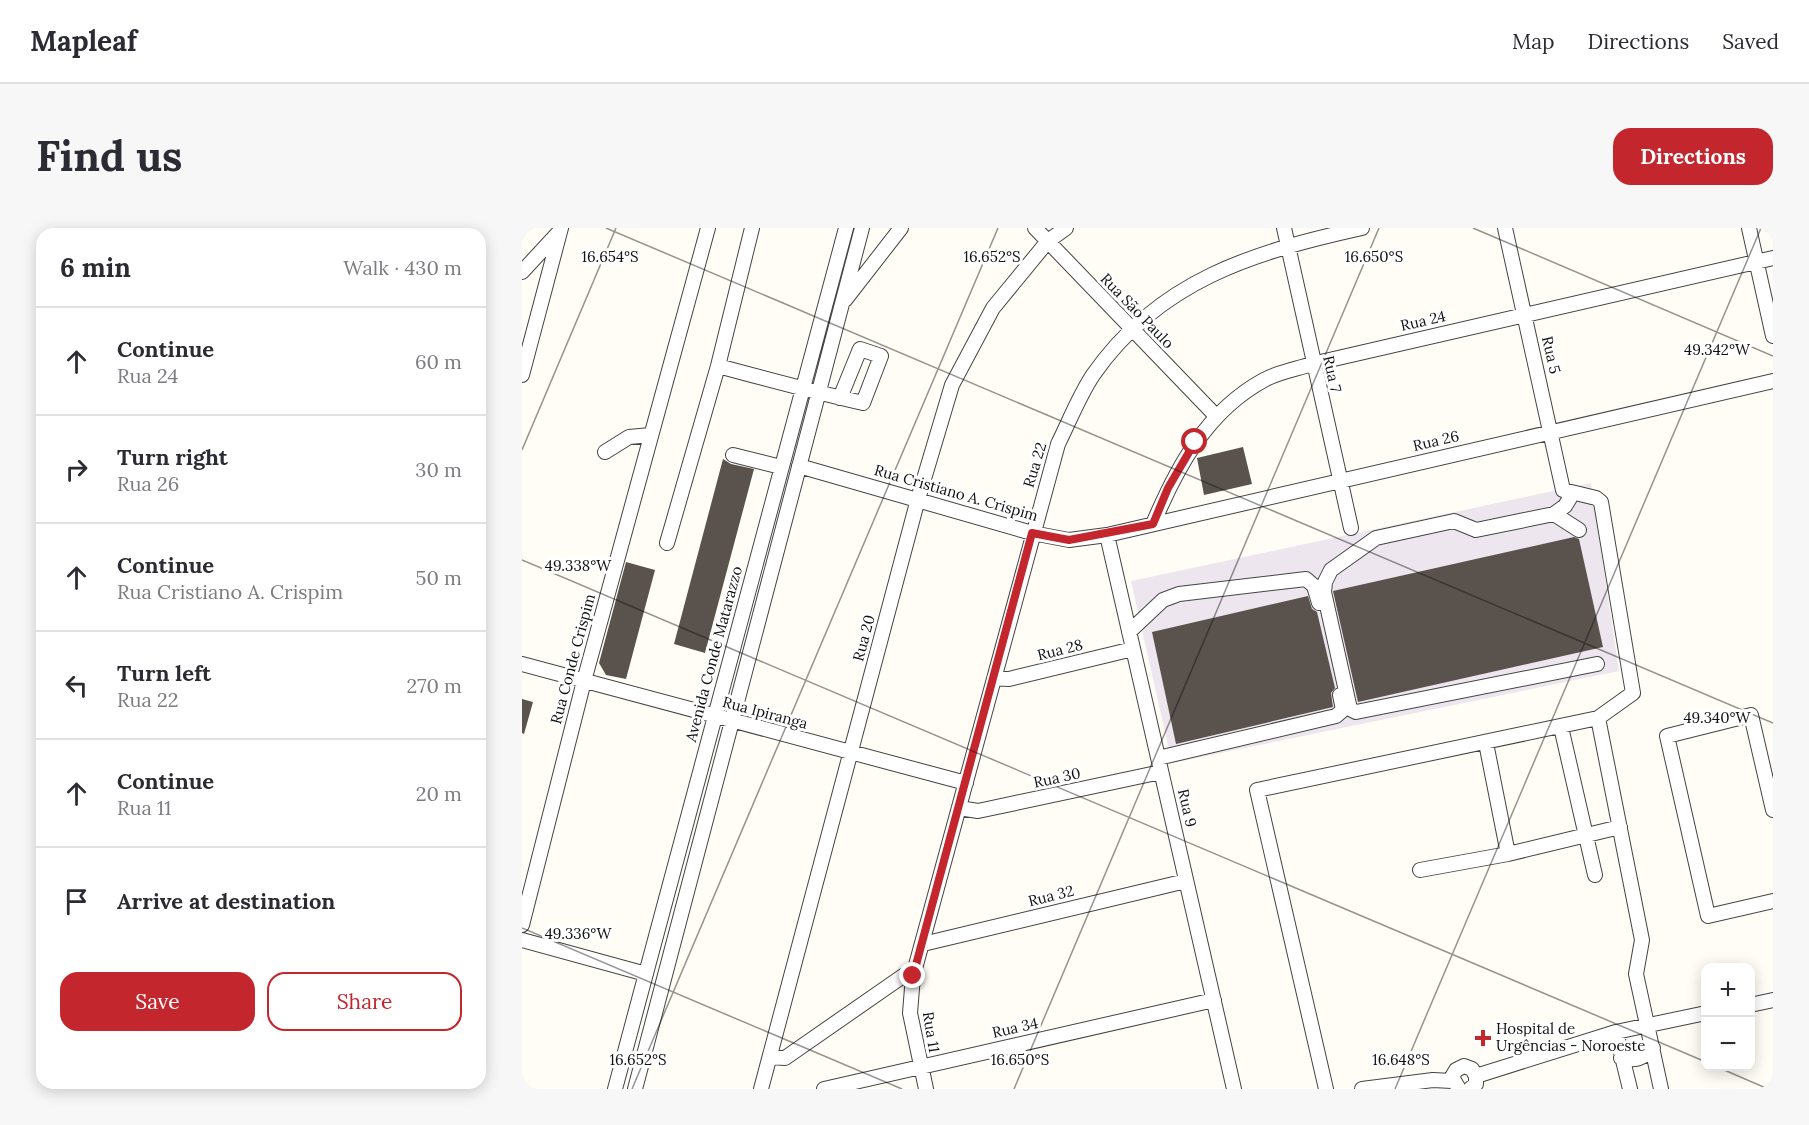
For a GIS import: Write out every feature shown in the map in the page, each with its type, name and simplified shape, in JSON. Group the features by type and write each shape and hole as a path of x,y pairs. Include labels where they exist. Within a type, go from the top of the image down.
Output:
{"street":[{"name":"Rua Conde Crispim","path":"522,925 584,681 708,228"},
{"path":"668,543 718,366 752,228"},
{"name":"Avenida Conde Matarazzo","path":"615,1089 846,228"},
{"path":"635,1089 862,228"},
{"path":"840,306 901,228"},
{"name":"Rua São Paulo","path":"1035,228 1216,416"},
{"name":"Rua 20","path":"761,1089 918,499 952,385 993,308 1048,241 1066,228"},
{"name":"Rua 7","path":"1284,228 1312,364 1351,528"},
{"name":"Rua 22","path":"923,944 1032,533 1058,444 1093,376 1131,328 1182,291 1234,263 1287,245 1362,228"},
{"name":"Rua 5","path":"1505,228 1568,492"},
{"path":"1749,228 1773,336"},
{"path":"522,272 560,229"},
{"path":"522,375 560,229"},
{"name":"Rua 24","path":"1153,524 1168,488 1189,451 1216,416 1265,379 1312,364 1773,258"},
{"path":"718,366 840,398"},
{"name":"Rua 26","path":"1107,535 1773,381"},
{"path":"605,452 629,437 651,435"},
{"path":"733,455 781,468"},
{"name":"Rua Cristiano A. Crispim","path":"798,466 1032,533 1069,540 1107,535"},
{"path":"1326,1089 1257,790 1598,718 1633,693 1601,502 1596,498 1568,492 1565,506 1554,514 1476,530 1454,521 1376,538 1332,570 1325,582 1324,592 1350,709 1360,712 1597,664"},
{"path":"1554,514 1579,530"},
{"name":"Rua 9","path":"1107,535 1234,1089"},
{"path":"1129,632 1163,600 1179,594 1306,579 1314,586 1318,600 1342,712 1336,716 1158,758"},
{"name":"Rua 28","path":"994,678 1009,679 1133,649"},
{"name":"Rua Ipiranga","path":"522,664 966,783"},
{"path":"1773,810 1751,715 1667,736 1708,916 1773,901"},
{"path":"1598,718 1642,940 1636,974 1661,1089"},
{"path":"1561,727 1588,835 1595,875"},
{"path":"1486,743 1508,854"},
{"name":"Rua 30","path":"959,808 978,811 1161,772"},
{"path":"1420,870 1508,854 1620,827"},
{"name":"Rua 32","path":"923,944 1186,881"},
{"path":"522,940 646,974"},
{"name":"Rua 11","path":"923,944 913,976 910,1012 926,1089"},
{"path":"770,1057 784,1058 903,976 913,976"},
{"name":"Rua 34","path":"824,1089 1214,1000"},
{"path":"1755,1004 1773,1000"},
{"path":"1476,1076 1616,1032 1701,1014"},
{"path":"1616,1032 1630,1089"},
{"path":"1621,1058 1634,1061 1642,1058 1653,1048"},
{"path":"1362,1089 1433,1080 1455,1085 1456,1070 1464,1066 1472,1069 1476,1076 1476,1084 1470,1089"}],"shaded area":[{"path":"1591,483 1619,671 1172,763 1131,581"}],"building":[{"path":"1243,447 1252,484 1204,495 1197,458"},
{"path":"723,459 731,464 754,469 705,653 674,644"},
{"path":"1574,537 1579,539 1603,647 1358,702 1333,591"},
{"path":"626,562 655,570 626,679 606,675 599,663"},
{"path":"1308,596 1312,609 1317,612 1335,688 1331,693 1333,707 1176,744 1152,632"},
{"path":"522,699 533,702 524,734 522,733"}],"place":[{"name":"Hospital de Urgências - Noroeste","path":"1483,1038"}],"route":[{"path":"913,976 1032,533 1069,540 1107,535 1153,524 1168,488 1195,442"}]}
